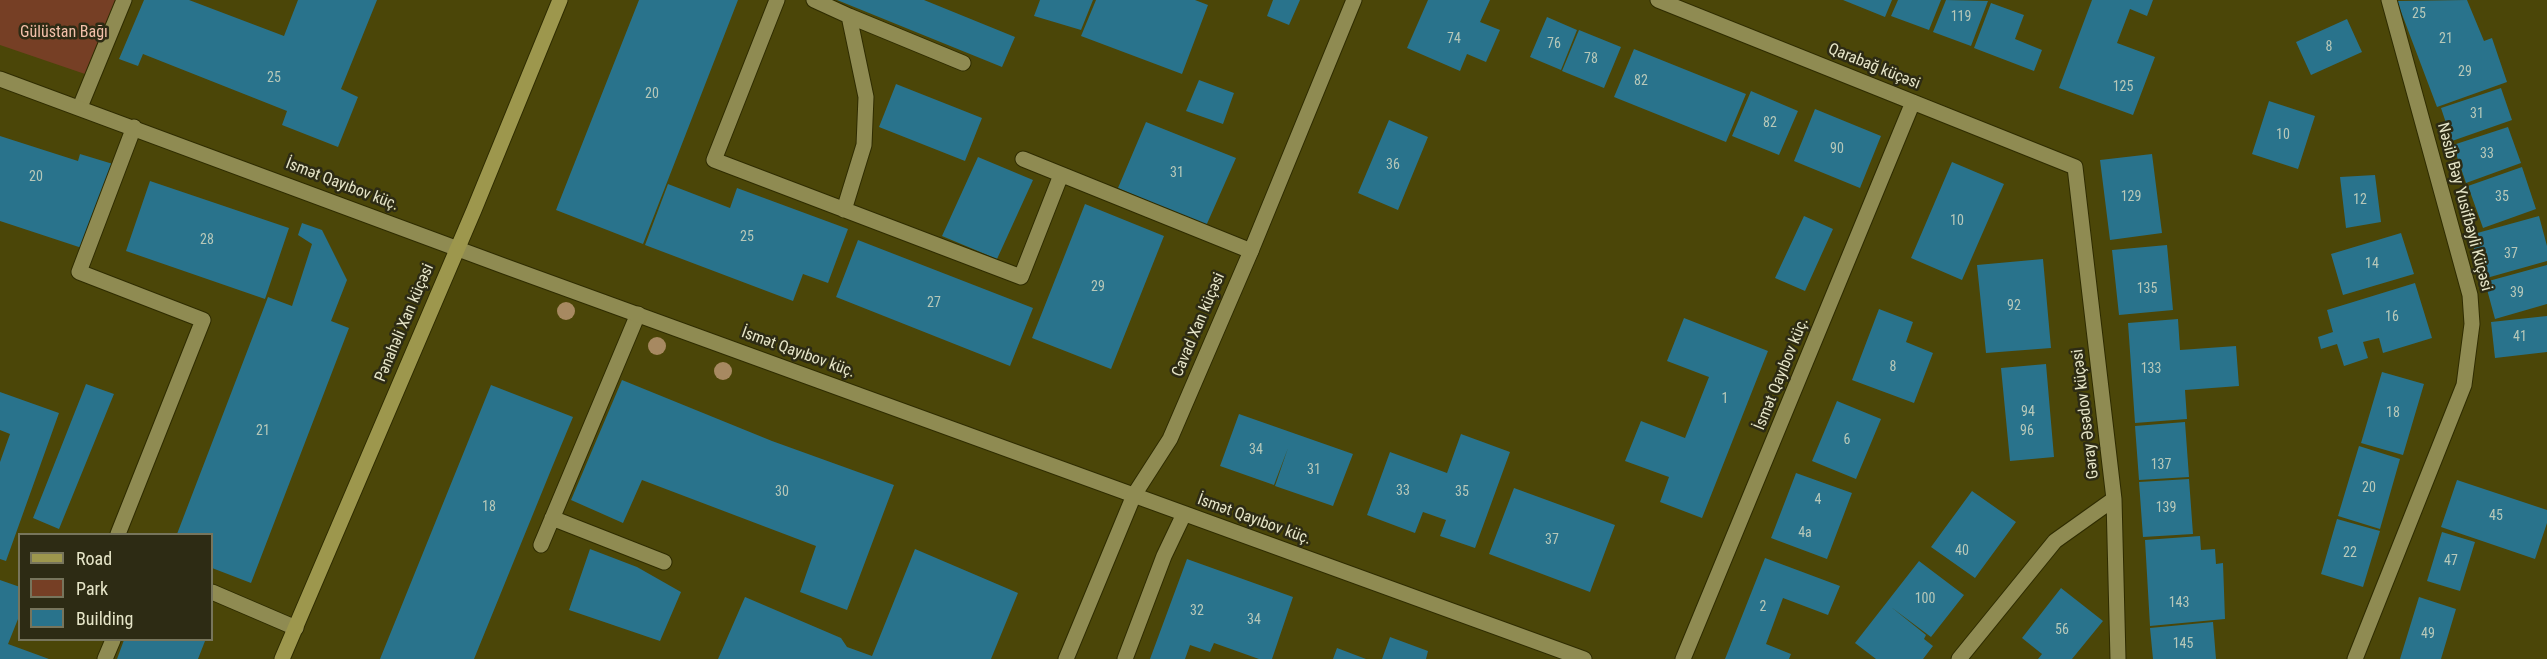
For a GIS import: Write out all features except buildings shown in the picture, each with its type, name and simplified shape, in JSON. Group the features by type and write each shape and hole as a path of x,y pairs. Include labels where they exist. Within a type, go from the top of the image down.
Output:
{"main road":[{"name":"Pənahəli Xan küçəsi","path":"282,659 560,0"}],"street":[{"path":"80,107 124,0"},
{"path":"777,0 714,160 1021,277 1061,175"},
{"path":"814,0 963,63"},
{"name":"Cavad Xan küçəsi","path":"1066,659 1134,495 1170,439 1251,251 1354,0"},
{"name":"Qarabağ küçəsi","path":"1659,0 2076,166"},
{"name":"Nəsib Bəy Yusifbəyli Küçəsi","path":"2355,659 2464,385 2472,324 2470,295 2390,0"},
{"path":"844,210 864,145 866,97 849,16"},
{"name":"İsmət Qayıbov küç.","path":"0,79 1584,659"},
{"name":"İsmət Qayıbov küç.","path":"1683,659 1913,102"},
{"path":"118,533 203,320 79,272 134,127"},
{"path":"1023,159 1251,251"},
{"name":"Gəray Əsədov küçəsi","path":"2076,166 2114,499 2118,659"},
{"path":"542,545 638,314"},
{"path":"1959,659 2055,542 2114,499"},
{"path":"1125,659 1164,556 1184,514"},
{"path":"552,518 664,562"},
{"path":"213,592 296,628"},
{"path":"105,659 111,641"}],"green space":[{"name":"Gülüstan Bağı","path":"0,0 116,0 85,74 0,45"}]}
